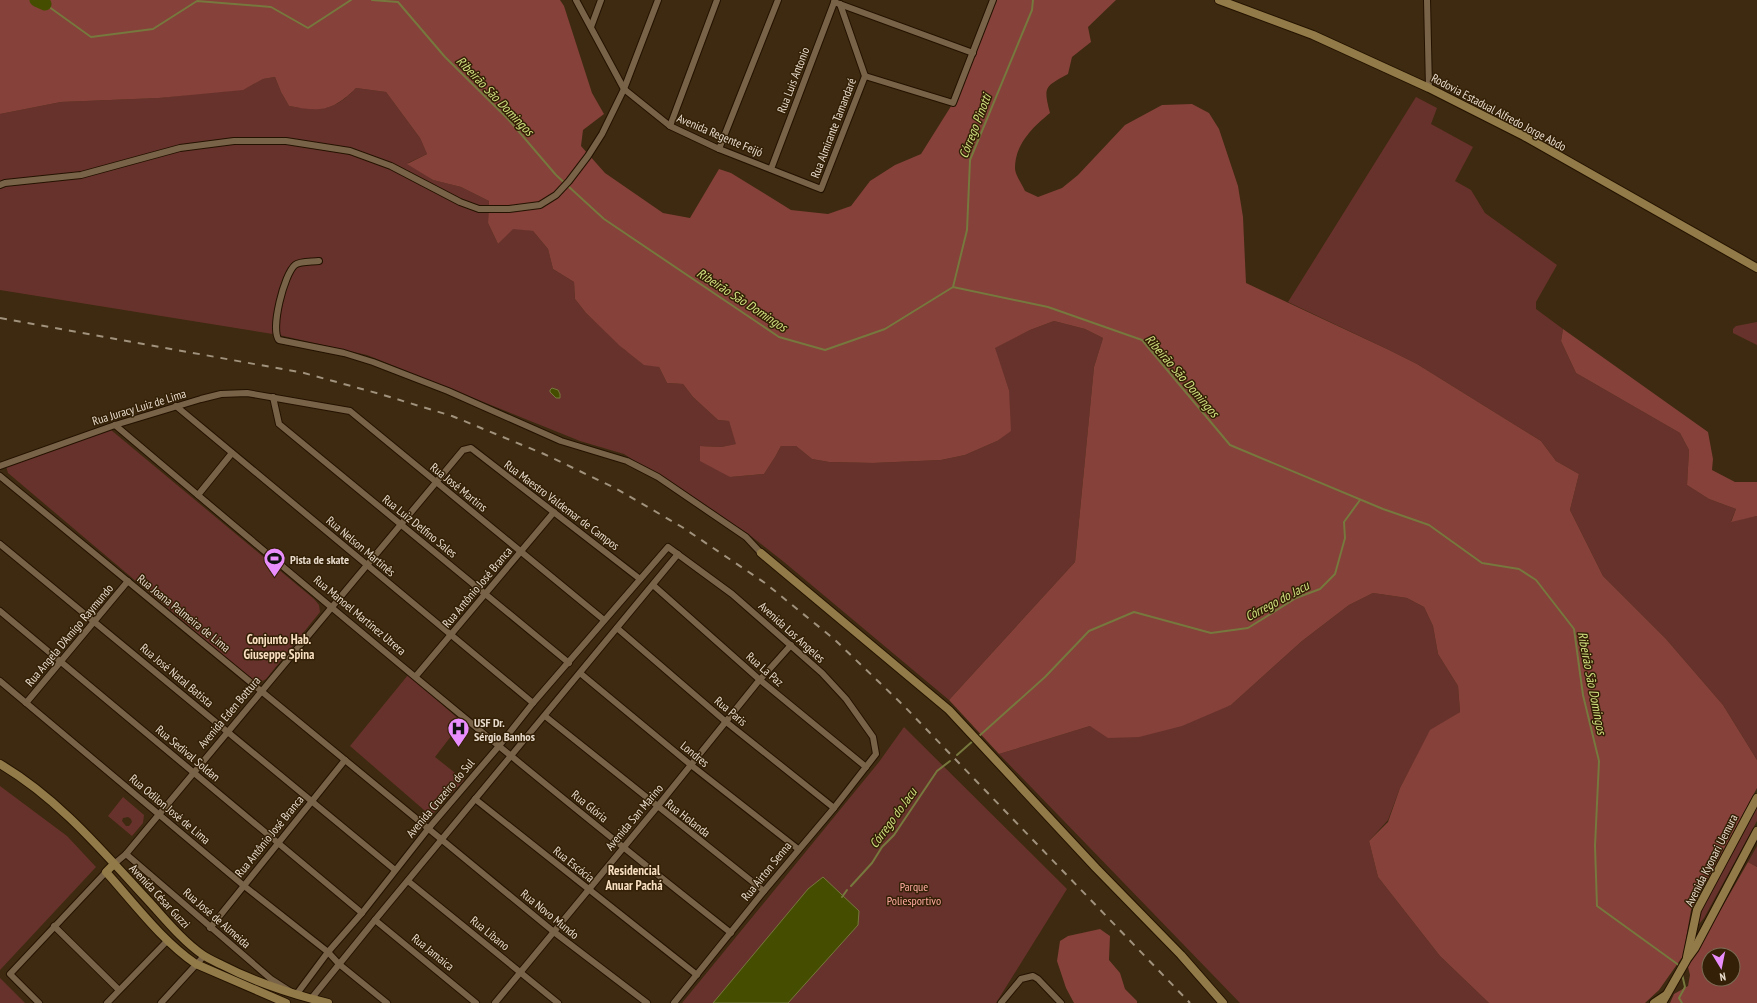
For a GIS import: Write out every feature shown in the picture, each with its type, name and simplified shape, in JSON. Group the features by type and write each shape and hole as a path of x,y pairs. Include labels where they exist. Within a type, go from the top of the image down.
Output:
{"street":[{"name":"Avenida Regente Feijó","path":"576,0 624,89 670,126 719,149 821,189"},
{"path":"591,27 601,0"},
{"path":"0,185 5,183 81,175 180,148 234,141 286,141 350,151 392,166 460,202 479,209 510,209 540,205 556,195 563,188 588,156 602,134 624,89 658,0"},
{"path":"670,126 717,0"},
{"path":"719,149 778,0"},
{"path":"836,2 865,76 953,103 993,0"},
{"name":"Rodovia Estadual Alfredo Jorge Abdo","path":"1219,0 1313,36 1429,88 1524,136 1757,268"},
{"path":"1427,0 1429,88"},
{"path":"836,2 973,53"},
{"name":"Rua Luis Antonio","path":"771,169 836,2"},
{"name":"Rua Almirante Tamandaré","path":"821,189 865,76"},
{"path":"319,261 297,264 293,266 285,282 275,328 276,337 279,340 344,353 373,362 448,391 561,441 627,461 658,477 746,537 761,553 949,710 1096,868 1180,955 1223,1003"},
{"name":"Rua Juracy Luiz de Lima","path":"0,466 115,425 221,394 247,394 288,399"},
{"name":"Rua Luiz Delfino Sales","path":"273,397 279,424 569,663"},
{"name":"Rua José Martins","path":"288,399 350,411 604,620"},
{"name":"Rua Nelson Martinês","path":"176,406 533,704"},
{"name":"Rua Manoel Martinez Utrera","path":"115,425 499,746"},
{"name":"Avenida Eden Bottura","path":"114,864 126,854 462,450 471,448"},
{"name":"Rua Maestro Valdemar de Campos","path":"471,448 640,579"},
{"path":"198,495 232,453"},
{"name":"Rua Joana Palmeira de Lima","path":"0,476 428,829"},
{"name":"Rua Antônio José Branca","path":"416,676 554,512"},
{"name":"Rua José Natal Batista","path":"0,544 395,870"},
{"name":"Avenida Cruzeiro do Sul","path":"296,994 328,952 362,913 428,829 604,620 668,547"},
{"name":"Avenida Los Angeles","path":"668,547 732,594 822,673 846,699 873,737 876,754"},
{"path":"311,999 678,554"},
{"name":"Rua Angela D'Amigo Raymundo","path":"26,703 128,581"},
{"name":"Rua La Paz","path":"653,585 760,680 866,767"},
{"name":"Rua Sedival Soldan","path":"0,611 362,913"},
{"name":"Rua Paris","path":"617,628 726,721 834,808"},
{"name":"Avenida San Marino","path":"495,1003 790,645"},
{"name":"Londres","path":"580,673 690,765 798,849"},
{"name":"Rua Odilon José de Lima","path":"0,681 243,885 328,952 339,964 387,1003"},
{"name":"Rua Holanda","path":"544,716 764,891"},
{"name":"Rua Glória","path":"499,746 731,933"},
{"name":"Rua Airton Senna","path":"674,1003 798,849 834,808 876,754"},
{"name":"Rua Antônio José Branca","path":"210,928 243,885 345,760"},
{"name":"Avenida César Guzzi","path":"0,764 44,794 114,864 186,941 204,956 240,974 311,999 328,1003"},
{"name":"Avenida Kyonari Uemura","path":"1687,959 1697,910 1757,798"},
{"name":"Rua Escócia","path":"475,799 697,975"},
{"name":"Rua Novo Mundo","path":"428,829 554,932 647,1003"},
{"name":"Avenida Kyonari Uemura","path":"1654,1003 1664,999 1687,959 1696,948 1757,831"},
{"name":"Rua José de Almeida","path":"126,854 210,928 271,979 296,994"},
{"path":"39,1003 10,974 114,864"},
{"path":"106,872 184,956 196,964 286,1003"},
{"name":"Rua Líbano","path":"408,881 558,1003"},
{"name":"Rua Jamaica","path":"375,920 476,1003"},
{"path":"54,926 119,990"},
{"path":"107,1003 168,940"},
{"path":"164,1002 204,956"},
{"path":"1001,1003 1021,979 1033,976 1038,979 1061,1003"}],"green space":[{"path":"275,77 289,106 300,108 318,109 333,106 348,96 356,88 386,92 420,138 427,154 408,163 433,180 461,187 489,201 488,223 498,244 513,228 533,231 548,249 553,269 574,282 575,299 586,313 625,350 659,367 667,383 683,384 693,397 718,420 729,421 737,444 721,447 700,446 730,477 764,474 781,446 796,446 812,459 829,462 873,463 941,460 965,455 997,441 1009,390 994,348 1030,330 1054,321 1085,329 1103,338 1094,367 1075,562 949,700 784,562 747,533 624,454 580,441 367,355 279,335 0,290 0,114 61,102 159,98 246,88 263,79"},
{"path":"1416,97 1437,108 1431,124 1473,147 1455,181 1471,190 1485,213 1557,265 1536,302 1536,309 1563,329 1561,341 1576,373 1680,433 1689,450 1687,485 1709,499 1736,509 1731,521 1757,516 1757,760 1723,705 1666,639 1603,576 1570,510 1579,474 1556,461 1541,441 1417,364 1288,302"},
{"path":"1757,322 1757,345 1733,333 1733,329 1736,326"},
{"path":"111,430 314,599 319,605 320,612 266,679 261,682 254,681 8,473 6,466"},
{"path":"1373,593 1407,598 1424,607 1433,626 1438,654 1458,686 1460,712 1430,731 1400,788 1388,820 1369,841 1378,877 1440,956 1489,1003 1240,1003 999,754 1090,726 1231,705 1302,641 1349,605"},
{"path":"408,675 462,722 435,757 464,780 431,816 350,746"},
{"name":"Parque Poliesportivo","path":"904,727 1067,889 996,1003 682,1003 879,762"},
{"path":"0,786 67,836 96,867 0,970"},
{"path":"123,797 144,815 143,823 132,836 108,816","holes":["128,817 132,822 129,826 126,826 122,821 123,818"]},
{"path":"1757,806 1757,821 1704,918 1699,924 1697,924 1699,912"},
{"path":"1757,846 1757,867 1748,862"},
{"path":"0,978 25,1003 0,1003"}],"shaded area":[{"path":"0,0 560,0 564,6 592,93 604,114 583,130 581,146 605,173 663,213 690,218 719,169 731,173 791,210 828,214 851,206 870,181 895,165 921,154 953,103 994,0 1116,0 1088,27 1091,42 1072,57 1068,74 1054,82 1048,88 1047,97 1050,113 1031,130 1018,151 1016,159 1015,171 1025,191 1038,197 1062,188 1078,175 1125,125 1162,105 1192,104 1209,113 1219,129 1238,186 1243,217 1246,283 1417,364 1541,441 1556,461 1579,474 1570,510 1603,576 1666,639 1723,705 1757,760 1757,788 1691,910 1683,956 1659,990 1645,1003 1489,1003 1440,956 1378,877 1369,841 1388,822 1400,788 1430,730 1460,712 1458,686 1438,654 1433,626 1424,607 1407,598 1373,593 1349,605 1302,641 1231,705 1182,726 1139,737 1108,738 1090,726 999,754 949,700 1075,562 1094,367 1103,338 1085,329 1054,321 1030,330 995,348 1009,390 1011,431 997,441 965,455 941,460 873,463 829,462 812,459 796,446 781,446 764,474 730,477 700,461 700,446 721,447 736,444 729,421 718,420 693,397 683,384 667,383 659,367 644,365 620,346 586,313 575,299 574,282 553,269 548,249 533,231 513,229 498,244 488,223 489,201 461,187 433,180 407,164 427,154 420,138 386,92 356,88 340,102 332,106 317,109 300,108 289,106 275,77 263,79 243,90 159,98 61,102 0,114"},
{"path":"1563,329 1708,432 1713,459 1712,470 1735,482 1757,482 1757,516 1731,522 1736,509 1709,499 1687,485 1689,450 1680,433 1576,373 1561,341"},
{"path":"552,388 558,390 560,398 556,398 550,392"},
{"path":"1748,862 1757,867 1757,1003 1670,1003 1674,994 1688,986 1690,975 1688,967"},
{"path":"823,877 859,911 858,925 788,1003 713,1003 808,889"},
{"path":"1100,929 1110,936 1109,960 1120,973 1125,989 1137,1001 1137,1003 1074,1003 1066,988 1057,961 1060,941 1068,936"}],"waterway":[{"path":"36,0 45,4"},
{"name":"Ribeirão São Domingos","path":"45,4 91,37 153,29 197,1 271,7 308,28 351,0"},
{"name":"Ribeirão São Domingos","path":"372,0 398,2 445,57 508,119 556,175 604,219 779,337 825,350 885,329 953,287 1048,307 1142,340 1230,445 1383,509 1429,525 1482,563 1519,569 1536,580 1574,629 1583,695 1599,761 1595,846 1597,906 1680,966"},
{"name":"Córrego Pinotti","path":"953,287 967,230 970,160 1032,10 1033,0"},
{"name":"Córrego do Jacu","path":"978,737 1045,677 1089,631 1134,612 1211,633 1248,628 1296,598 1320,589 1335,574 1345,538 1344,522 1360,500"},
{"name":"Córrego do Jacu","path":"957,755 974,740"},
{"name":"Córrego do Jacu","path":"851,886 872,863 882,847 894,835 937,771 950,761"},
{"name":"Córrego do Jacu","path":"842,897 847,890"},
{"name":"Ribeirão São Domingos","path":"1682,974 1685,987 1679,998 1682,1003"}],"railway":[{"path":"0,318 304,373 380,394 452,416 544,454 615,488 682,527 765,583 834,639 904,706 1190,1003"}],"place":[{"name":"Pista de skate","path":"274,578"},
{"name":"USF Dr. Sérgio Banhos","path":"459,748"}],"district":[{"name":"Conjunto Hab. Giuseppe Spina","path":"279,646"},
{"name":"Residencial Anuar Pachá","path":"634,878"}]}
